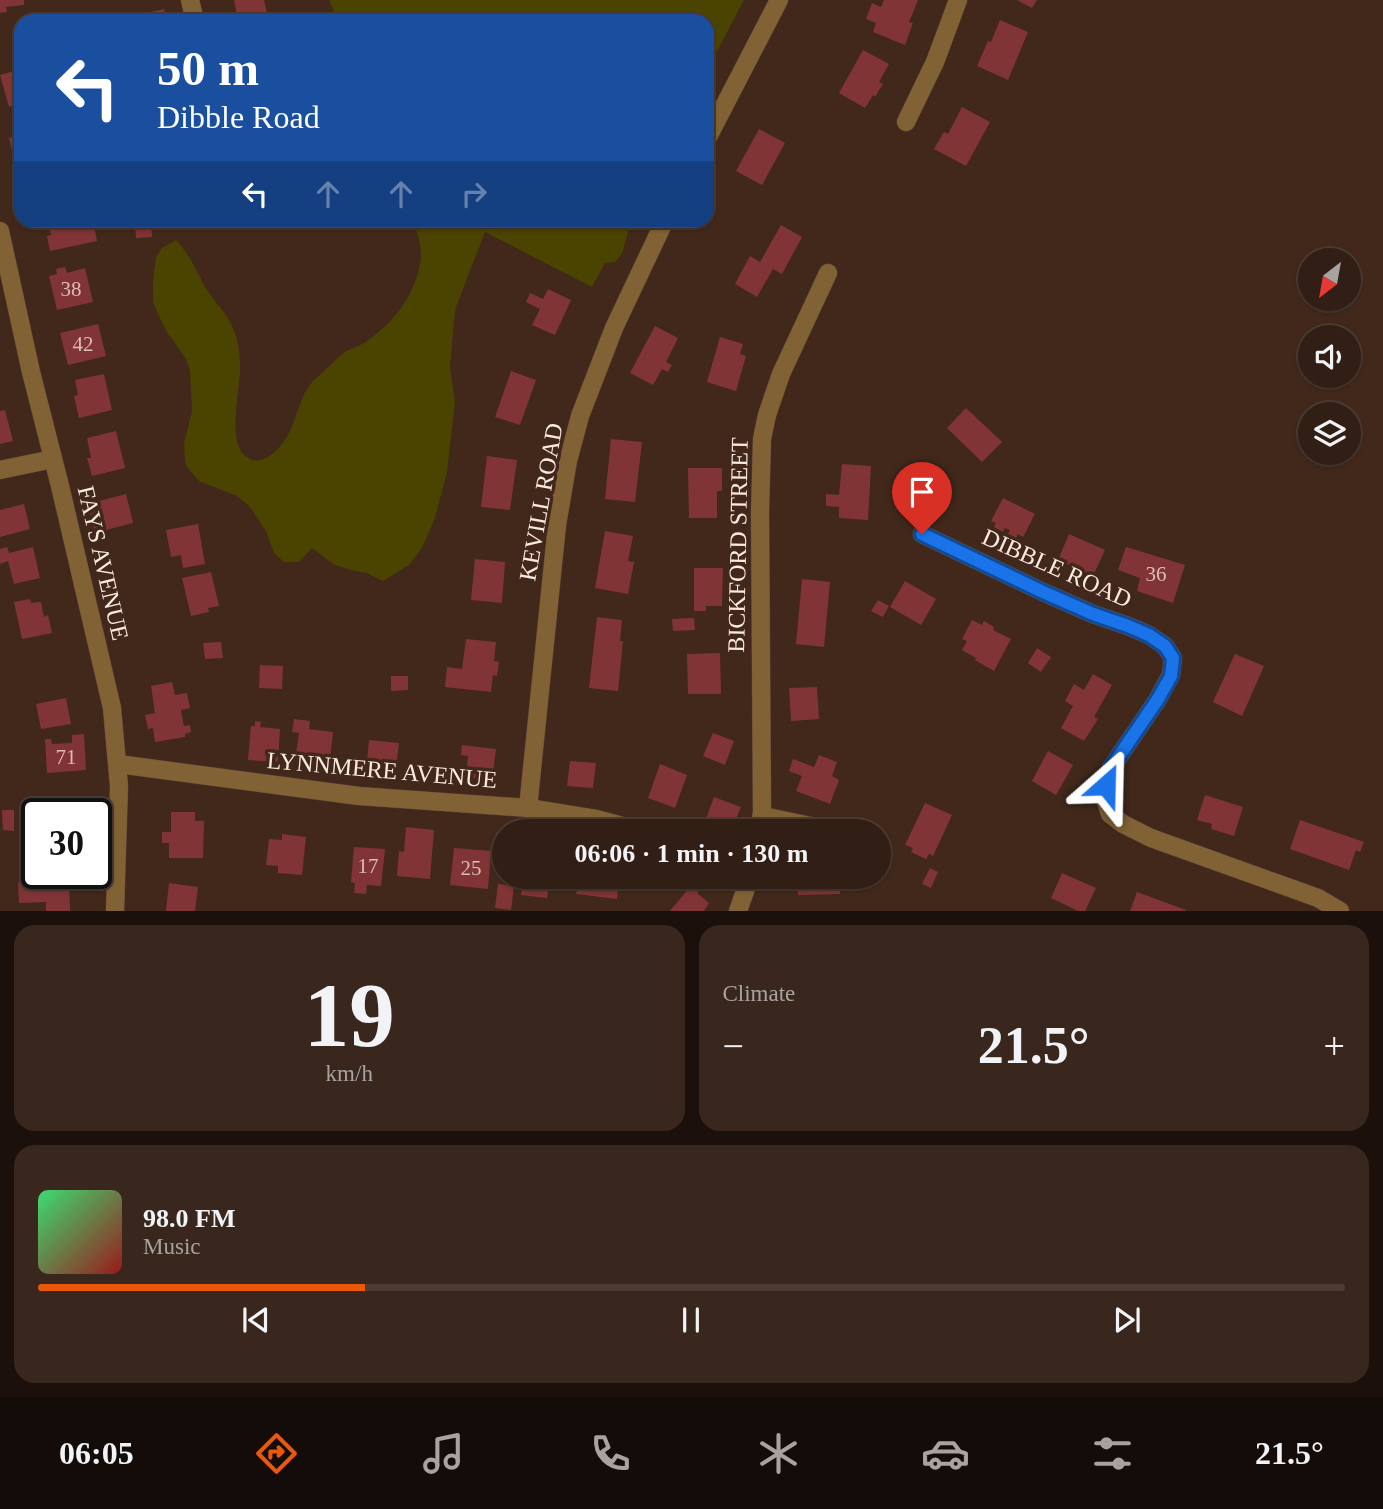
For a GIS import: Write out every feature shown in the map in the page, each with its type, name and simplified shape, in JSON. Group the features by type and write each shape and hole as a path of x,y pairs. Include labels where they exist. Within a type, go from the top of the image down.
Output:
{"street":[{"path":"714,125 779,0"},
{"path":"906,122 935,62 958,0"},
{"name":"KEVILL ROAD","path":"528,808 557,525 568,461 580,416 614,328 661,228"},
{"name":"FAYS AVENUE","path":"0,231 112,708 119,786 116,911"},
{"name":"BICKFORD STREET","path":"761,819 762,439 781,374 828,273"},
{"path":"0,470 53,459"},
{"name":"DIBBLE ROAD","path":"922,534 1043,592 1149,635 1165,646 1173,658 1171,676 1111,768 1106,785 1106,802 1110,814 1151,838 1318,898 1340,911"},
{"name":"LYNNMERE AVENUE","path":"118,764 359,796 528,808 596,819"},
{"path":"738,911 746,889"}],"lane":[{"path":"762,812 795,819"}],"shaded area":[{"path":"329,0 744,0 714,57 714,14 335,14"},
{"path":"416,228 629,228 622,254 615,262 605,263 592,287 485,232 456,307 450,368 455,402 447,472 435,518 422,548 409,565 383,581 367,573 335,565 312,548 299,562 284,562 274,553 266,531 250,507 237,496 199,481 187,467 184,443 192,412 190,371 186,359 167,332 153,302 156,257 162,248 176,240 229,320 236,336 240,360 237,441 248,458 261,460 274,453 284,441 305,392 313,381 345,352 375,335 394,317 415,283 421,257"}],"building":[{"path":"0,0 24,0 24,5 6,7 7,12 0,13"},
{"path":"234,0 264,0 267,14 237,14"},
{"path":"884,0 918,0 909,22 913,23 905,45 873,32 876,23 866,19 872,3 881,7"},
{"path":"1017,0 1037,0 1032,8"},
{"path":"164,9 165,14 142,14"},
{"path":"1000,20 1028,32 1008,80 977,66"},
{"path":"863,50 889,64 879,82 883,84 865,108 839,93"},
{"path":"14,71 14,105 9,107 0,75"},
{"path":"962,107 990,122 966,166 934,149 944,132 948,134"},
{"path":"759,129 785,143 762,185 736,171"},
{"path":"14,137 14,159 9,138"},
{"path":"781,225 802,237 782,274 773,269 757,297 735,284 750,256 760,262"},
{"path":"50,228 95,228 97,241 50,251 47,236 51,235"},
{"path":"135,228 151,228 152,237 136,238"},
{"path":"65,267 67,273 85,268 93,302 57,310 49,276 57,274 56,269"},
{"path":"548,289 571,300 555,335 532,325 540,309 526,302 530,293 543,299"},
{"path":"98,324 106,356 68,365 60,333"},
{"path":"655,326 678,338 666,362 672,365 668,372 662,369 653,385 630,373"},
{"path":"720,337 743,344 740,354 746,356 736,391 707,382"},
{"path":"511,371 536,380 520,425 495,417"},
{"path":"104,374 112,410 79,418 74,396 78,395 75,380"},
{"path":"966,408 1002,442 982,462 947,428"},
{"path":"5,410 13,441 0,444 0,411"},
{"path":"116,431 125,468 92,476 87,458 91,458 87,438"},
{"path":"611,439 642,442 635,502 605,499"},
{"path":"487,456 517,460 510,510 481,507"},
{"path":"842,464 871,466 868,520 839,518 839,507 826,506 826,494 839,495"},
{"path":"688,468 722,468 722,491 717,491 717,518 689,518"},
{"path":"126,494 133,523 102,531 101,527 94,529 88,504"},
{"path":"1003,498 1035,514 1023,537 1018,534 1016,538 1008,534 1010,530 1005,528 1003,532 994,527 996,523 991,521"},
{"path":"24,504 30,529 0,537 0,510"},
{"path":"198,524 205,564 183,568 181,555 171,557 166,530"},
{"path":"605,531 633,536 628,561 634,562 628,594 595,588"},
{"path":"1069,534 1105,550 1093,576 1058,560"},
{"path":"7,547 9,553 33,547 40,578 14,584 8,561 0,564 0,549"},
{"path":"1126,547 1185,565 1173,603 1137,591 1140,578 1118,570"},
{"path":"475,559 505,562 502,603 471,600"},
{"path":"694,568 723,568 722,606 706,606 706,611 694,611"},
{"path":"211,572 219,606 208,608 209,612 191,616 182,578"},
{"path":"802,579 830,582 824,647 796,644"},
{"path":"905,581 936,599 921,625 890,607"},
{"path":"30,599 31,603 41,602 44,617 48,615 52,633 22,639 14,602"},
{"path":"878,600 889,606 883,617 871,611"},
{"path":"597,617 622,620 620,641 623,641 618,691 589,688"},
{"path":"694,618 695,630 673,631 672,619"},
{"path":"972,620 982,625 984,621 994,627 993,630 1011,639 994,671 962,650 967,641 962,639"},
{"path":"466,639 496,642 494,661 499,662 497,676 493,675 491,692 445,687 447,667 462,669"},
{"path":"221,642 223,658 205,659 203,643"},
{"path":"1037,648 1051,657 1041,672 1028,663"},
{"path":"720,653 721,694 688,694 687,654"},
{"path":"1235,654 1264,666 1242,716 1213,702"},
{"path":"260,665 283,666 282,689 259,688"},
{"path":"1093,674 1112,685 1094,717 1098,719 1084,741 1061,728 1073,706 1065,701 1074,684 1084,690"},
{"path":"391,676 408,676 408,690 391,691"},
{"path":"172,682 175,695 187,693 190,708 181,710 184,726 190,725 191,732 185,734 185,737 155,742 153,728 148,729 145,715 155,713 151,686"},
{"path":"817,687 819,719 791,721 789,688"},
{"path":"66,698 71,724 41,729 36,704"},
{"path":"294,719 310,721 309,729 333,732 330,759 296,754 299,733 292,732"},
{"path":"255,721 261,722 260,727 280,729 278,762 248,760 251,726 255,726"},
{"path":"713,733 734,741 725,765 703,756"},
{"path":"84,734 86,770 47,773 45,739 51,739 52,744 72,743 72,735"},
{"path":"369,740 399,743 395,775 366,772"},
{"path":"462,745 496,749 492,780 466,777 468,756 461,755"},
{"path":"1048,751 1073,765 1056,795 1032,781"},
{"path":"819,755 837,762 832,776 839,780 830,804 796,791 802,776 789,771 793,759 814,767"},
{"path":"570,761 596,763 593,788 567,786"},
{"path":"660,764 687,775 675,808 648,798"},
{"path":"1205,795 1243,807 1234,836 1211,829 1212,824 1197,820"},
{"path":"714,797 741,807 736,819 706,819"},
{"path":"925,803 952,815 933,856 929,854 926,859 911,852 913,848 905,845"},
{"path":"2,810 14,810 14,831 3,830"},
{"path":"171,812 195,812 195,821 204,821 203,858 169,858 169,843 162,843 162,832 171,832"},
{"path":"1300,820 1364,842 1360,852 1356,850 1349,870 1290,849"},
{"path":"406,827 434,830 430,879 397,876 399,851 404,852"},
{"path":"282,834 306,837 302,875 278,873 278,866 266,865 269,839 282,840"},
{"path":"354,847 385,849 381,886 367,885 366,894 354,893 355,883 351,882"},
{"path":"454,848 491,851 488,889 450,885"},
{"path":"930,868 938,872 931,888 922,884"},
{"path":"1062,873 1096,888 1085,911 1078,911 1051,898"},
{"path":"18,882 21,882 21,889 69,889 70,911 46,911 46,902 19,903"},
{"path":"169,883 198,887 195,911 166,911"},
{"path":"497,889 514,889 511,910 495,908"},
{"path":"522,889 548,889 547,898 521,895"},
{"path":"618,889 617,899 576,894 577,890 568,890"},
{"path":"688,889 700,889 697,893 709,903 704,911 670,911"},
{"path":"798,889 840,889 840,894 798,895"},
{"path":"1137,892 1186,910 1130,911"}],"route":[{"path":"922,534 1043,592 1149,635 1165,646 1173,658 1171,676 1111,768 1106,785"}]}
